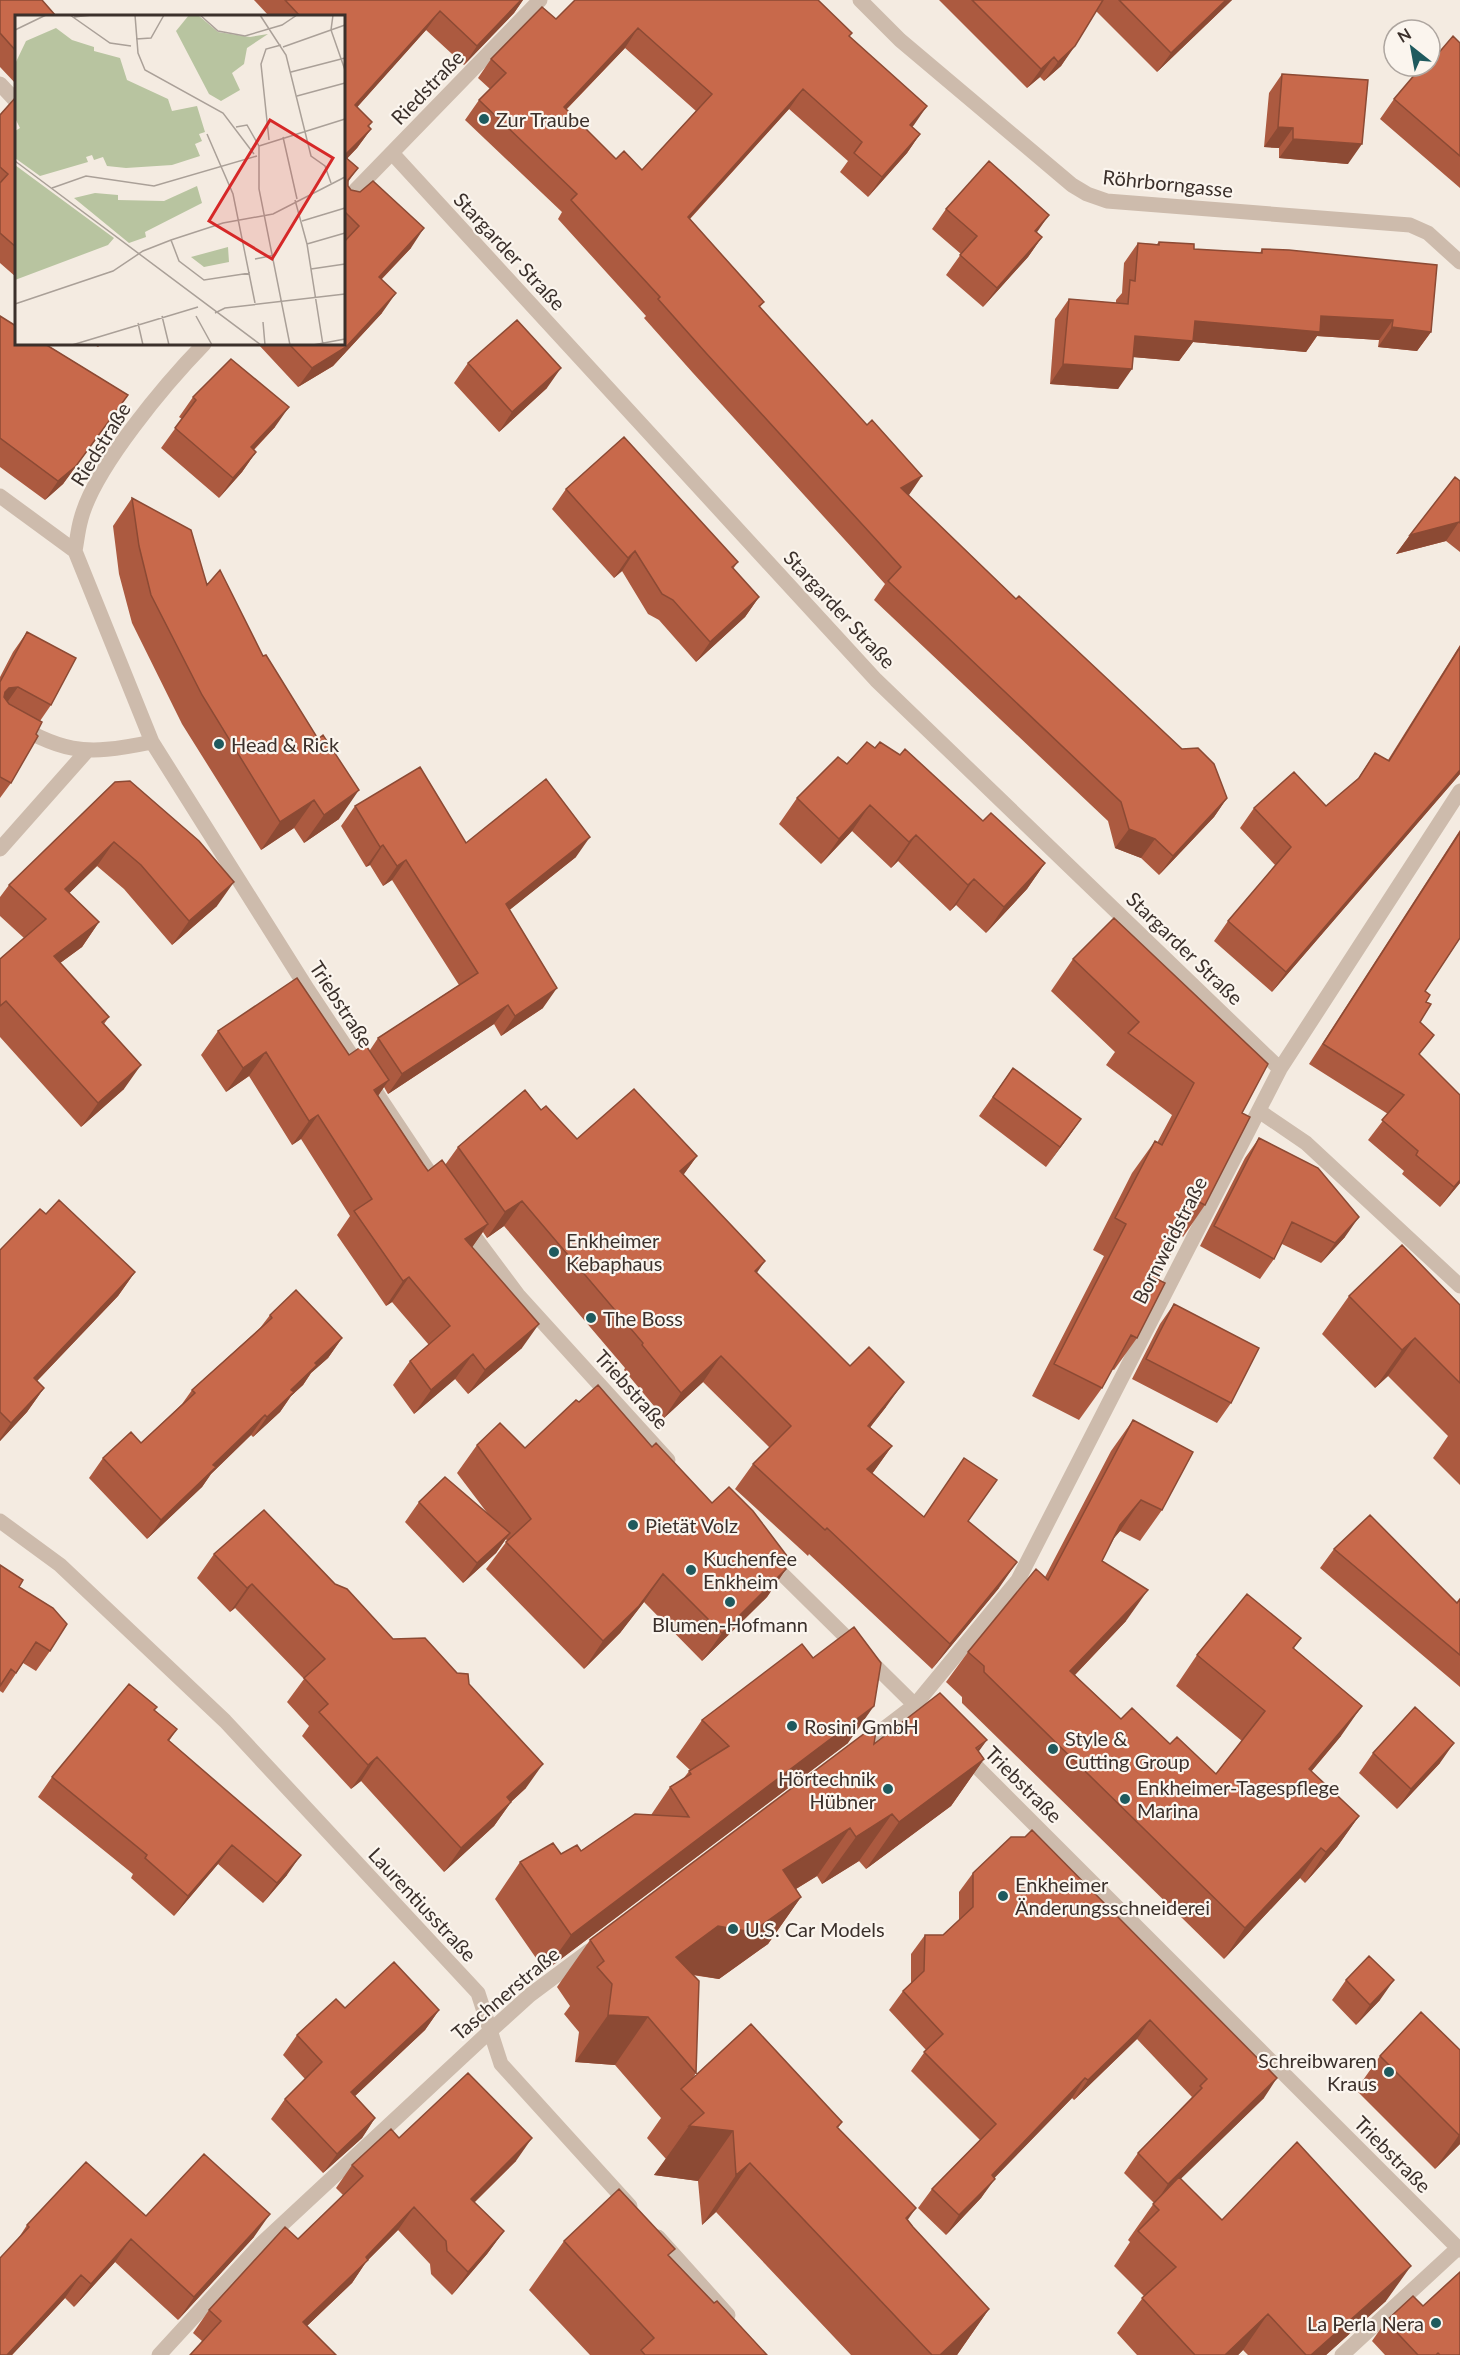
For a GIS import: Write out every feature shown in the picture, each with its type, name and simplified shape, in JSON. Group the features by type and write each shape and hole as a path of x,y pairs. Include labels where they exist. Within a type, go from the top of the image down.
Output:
{"street":[{"name":"Riedstraße","path":"345,201 540,0"},
{"name":"Röhrborngasse","path":"860,0 900,40 1072,185 1087,194 1107,201 1410,225 1428,233 1460,261"},
{"path":"0,84 15,100"},
{"name":"Stargarder Straße","path":"392,153 876,680 1280,1069"},
{"name":"Riedstraße","path":"75,551 81,517 100,478 147,409 200,345"},
{"path":"0,496 75,551"},
{"name":"Triebstraße","path":"75,551 152,742 295,971 450,1204 518,1295 682,1474"},
{"path":"0,716 45,741 86,752 119,749 152,742"},
{"path":"0,849 86,752"},
{"name":"Bornweidstraße","path":"915,1705 1018,1580 1280,1069 1460,791"},
{"path":"1259,1111 1306,1143 1460,1286"},
{"name":"Laurentiusstraße","path":"0,1521 60,1565 225,1721 478,1993 501,2064 740,2329"},
{"name":"Triebstraße","path":"757,1548 1459,2249"},
{"path":"850,1755 915,1705"},
{"name":"Taschnerstraße","path":"159,2355 261,2244 530,1995 605,1939"},
{"path":"1342,2355 1459,2249"}],"building":[{"path":"0,0 42,0 55,15 15,15 15,50 0,33"},
{"path":"285,0 521,0 477,46 440,11 355,105 372,122 368,126 371,129 345,155 345,15 299,15"},
{"path":"575,0 818,0 852,33 849,36 927,106 910,125 920,134 882,177 854,153 862,142 803,89 688,217 764,302 759,306 867,425 872,420 922,476 901,488 1016,599 1019,596 1182,749 1198,748 1214,764 1227,798 1173,856 1155,839 1129,829 1121,802 888,581 901,567 706,353 658,299 660,297 571,200 577,194 479,100 506,73 491,59 542,7 556,19","holes":["638,28 712,94 642,170 624,151 616,159 564,107"]},
{"path":"972,0 1103,0 1075,46 1058,62 1054,57 1041,69"},
{"path":"1119,0 1226,0 1171,53"},
{"path":"1453,36 1460,43 1460,156 1394,99 1412,78 1442,78 1442,49"},
{"path":"1282,74 1368,80 1362,144 1293,139 1293,128 1278,127"},
{"path":"15,98 15,246 0,233 0,183 8,174 0,167 0,115"},
{"path":"345,157 358,168 348,180 351,190 360,192 373,181 424,228 379,277 396,293 346,347 312,368 290,345 345,345 345,241 359,226 345,212"},
{"path":"989,161 1049,215 1035,231 1042,237 997,288 960,255 977,236 946,209"},
{"path":"1159,242 1194,244 1194,249 1262,253 1262,249 1289,250 1437,265 1431,332 1392,327 1393,320 1321,316 1320,332 1195,321 1193,341 1135,336 1132,369 1063,364 1069,299 1128,304 1130,280 1135,281 1138,243 1159,245"},
{"path":"0,316 15,325 15,345 47,345 128,395 76,466 58,481 0,438"},
{"path":"517,320 561,368 512,412 468,363"},
{"path":"231,359 289,407 251,447 256,452 233,478 175,428 196,400 193,397"},
{"path":"624,437 738,562 732,567 759,597 710,642 673,600 662,594 635,551 628,558 566,489"},
{"path":"1455,477 1460,481 1460,523 1410,535"},
{"path":"132,498 191,530 207,585 220,570 263,656 266,655 318,739 323,735 359,790 324,815 314,800 280,822 202,695 151,595 139,546"},
{"path":"27,632 76,658 51,705 18,687 9,688 5,692 4,697 9,704 42,722 36,734 38,736 11,783 0,777 0,682"},
{"path":"1460,647 1460,770 1286,972 1228,921 1291,847 1254,808 1294,772 1326,806 1359,778 1375,753 1389,761"},
{"path":"867,742 875,748 880,742 900,755 905,749 983,821 991,813 1045,863 1004,907 974,879 968,885 916,835 909,842 870,805 839,839 797,798 838,757 847,764"},
{"path":"420,767 466,843 546,779 590,837 506,904 557,988 515,1016 508,1005 402,1074 378,1038 478,973 406,860 397,866 383,845 380,847 355,806"},
{"path":"130,781 199,841 234,882 189,921 141,865 114,842 65,889 99,922 54,956 109,1017 102,1022 141,1065 98,1103 6,1001 0,1006 0,959 46,919 9,885 115,782"},
{"path":"1460,832 1460,938 1425,991 1430,995 1426,1002 1431,1004 1420,1022 1434,1035 1419,1054 1460,1095 1460,1180 1454,1187 1416,1155 1418,1151 1382,1120 1404,1095 1323,1044"},
{"path":"1114,918 1268,1064 1242,1113 1250,1117 1205,1205 1197,1201 1157,1279 1165,1283 1137,1338 1131,1335 1102,1388 1054,1364 1126,1224 1115,1218 1155,1141 1162,1145 1194,1083 1128,1033 1139,1022 1073,959"},
{"path":"297,978 349,1055 365,1044 389,1080 374,1090 423,1164 428,1171 442,1160 488,1224 465,1239 539,1324 485,1370 473,1354 431,1390 410,1361 450,1326 409,1277 403,1281 354,1211 372,1199 318,1115 309,1121 266,1052 243,1068 218,1031"},
{"path":"1013,1068 1081,1119 1060,1147 993,1097"},
{"path":"634,1089 697,1156 680,1171 765,1261 755,1271 850,1366 869,1347 904,1382 868,1426 892,1446 867,1469 924,1517 964,1458 997,1480 968,1521 1017,1562 950,1644 827,1528 825,1530 753,1464 791,1426 721,1356 681,1393 642,1345 643,1343 522,1201 505,1212 458,1147 525,1090 541,1110 546,1106 577,1139"},
{"path":"1259,1138 1318,1168 1359,1217 1335,1243 1292,1222 1274,1259 1214,1226"},
{"path":"59,1200 135,1272 34,1378 44,1388 11,1423 0,1412 0,1250 40,1209 46,1214"},
{"path":"1402,1245 1460,1305 1460,1383 1415,1338 1402,1350 1349,1296"},
{"path":"296,1290 342,1338 291,1390 294,1392 267,1417 265,1415 213,1465 216,1467 161,1520 103,1458 131,1432 141,1443 195,1393 192,1390 272,1318 270,1315"},
{"path":"1174,1304 1259,1348 1231,1403 1146,1359"},
{"path":"598,1385 652,1447 656,1443 712,1503 729,1487 753,1511 790,1560 783,1566 786,1569 722,1633 663,1574 639,1606 603,1641 506,1542 531,1519 477,1445 500,1423 525,1448 576,1400 579,1402"},
{"path":"1133,1420 1193,1452 1162,1510 1141,1500 1120,1525 1102,1561 1148,1590 1070,1671 1121,1719 1132,1708 1170,1744 1177,1737 1216,1774 1265,1711 1197,1655 1247,1594 1301,1638 1293,1648 1362,1706 1309,1769 1359,1816 1326,1852 1321,1848 1245,1928 984,1672 984,1666 968,1652 1036,1569 1048,1580"},
{"path":"445,1477 510,1533 477,1563 419,1502"},
{"path":"264,1510 335,1584 347,1589 393,1639 425,1638 457,1673 468,1674 469,1684 543,1764 507,1797 511,1802 461,1848 377,1757 368,1765 319,1712 328,1704 304,1678 325,1659 252,1584 247,1588 214,1554"},
{"path":"1370,1515 1457,1603 1460,1599 1460,1655 1334,1549"},
{"path":"0,1565 23,1580 19,1587 53,1608 67,1624 50,1651 36,1642 16,1673 11,1669 0,1686"},
{"path":"854,1627 881,1663 874,1706 571,1935 520,1862 553,1843 561,1854 577,1845 581,1851 635,1814 689,1817 670,1787 691,1774 689,1771 729,1746 702,1720 802,1644 813,1658"},
{"path":"129,1684 157,1707 154,1710 177,1729 168,1740 301,1855 277,1883 232,1845 188,1896 145,1858 147,1855 52,1777"},
{"path":"940,1693 987,1740 976,1748 984,1759 899,1822 892,1814 856,1837 850,1828 783,1870 801,1897 752,1932 718,1926 676,1957 699,1981 696,2073 648,2017 608,2015 612,1984 597,1967 604,1961 590,1940 877,1724 874,1744"},
{"path":"1415,1707 1454,1743 1411,1789 1373,1753"},
{"path":"1032,1830 1277,2078 1168,2184 1138,2153 1202,2088 1200,2086 1207,2079 1150,2020 1088,2080 1085,2078 992,2175 995,2179 959,2215 932,2189 996,2124 924,2052 943,2034 903,1991 924,1971 925,1935 943,1935 973,1907 973,1873 1011,1837 1025,1837"},
{"path":"1369,1956 1394,1980 1370,2005 1346,1980"},
{"path":"394,1962 439,2010 351,2092 375,2118 337,2154 285,2099 322,2062 297,2035 336,1999 345,2008"},
{"path":"1421,2012 1460,2050 1459,2135 1380,2056"},
{"path":"751,2024 842,2122 837,2127 916,2208 906,2218 989,2309 940,2355 932,2355 750,2163 736,2175 733,2131 689,2126 704,2113 681,2089"},
{"path":"468,2073 532,2138 471,2199 504,2231 468,2272 447,2251 446,2241 414,2207 366,2257 368,2260 303,2322 336,2355 190,2355 221,2321 209,2310 285,2227 298,2239 363,2176 352,2165 391,2129 399,2138"},
{"path":"1297,2142 1411,2266 1311,2355 1306,2355 1268,2314 1225,2355 1195,2355 1142,2298 1176,2267 1138,2231 1159,2210 1153,2204 1179,2177 1222,2220"},
{"path":"204,2154 270,2214 194,2297 131,2239 91,2284 81,2275 7,2355 0,2355 0,2258 29,2227 27,2225 86,2162 146,2216"},
{"path":"619,2189 675,2249 668,2255 714,2303 717,2301 767,2355 645,2355 641,2350 654,2338 564,2241"},
{"name":"La Perla Nera","path":"1460,2272 1460,2355 1440,2355 1438,2353 1418,2355 1386,2321 1413,2296 1423,2306"}],"place":[{"name":"Zur Traube","path":"484,119"},
{"name":"Head & Rick","path":"219,744"},
{"name":"Enkheimer Kebaphaus","path":"554,1252"},
{"name":"The Boss","path":"591,1318"},
{"name":"Pietät Volz","path":"633,1525"},
{"name":"Kuchenfee Enkheim","path":"691,1570"},
{"name":"Blumen-Hofmann","path":"730,1602"},
{"name":"Rosini GmbH","path":"792,1726"},
{"name":"Style & Cutting Group","path":"1053,1749"},
{"name":"Hörtechnik Hübner","path":"888,1789"},
{"name":"Enkheimer-Tagespflege Marina","path":"1125,1799"},
{"name":"Enkheimer Änderungsschneiderei","path":"1003,1896"},
{"name":"U.S. Car Models","path":"733,1929"},
{"name":"Schreibwaren Kraus","path":"1389,2072"},
{"name":"La Perla Nera","path":"1436,2323"}]}
